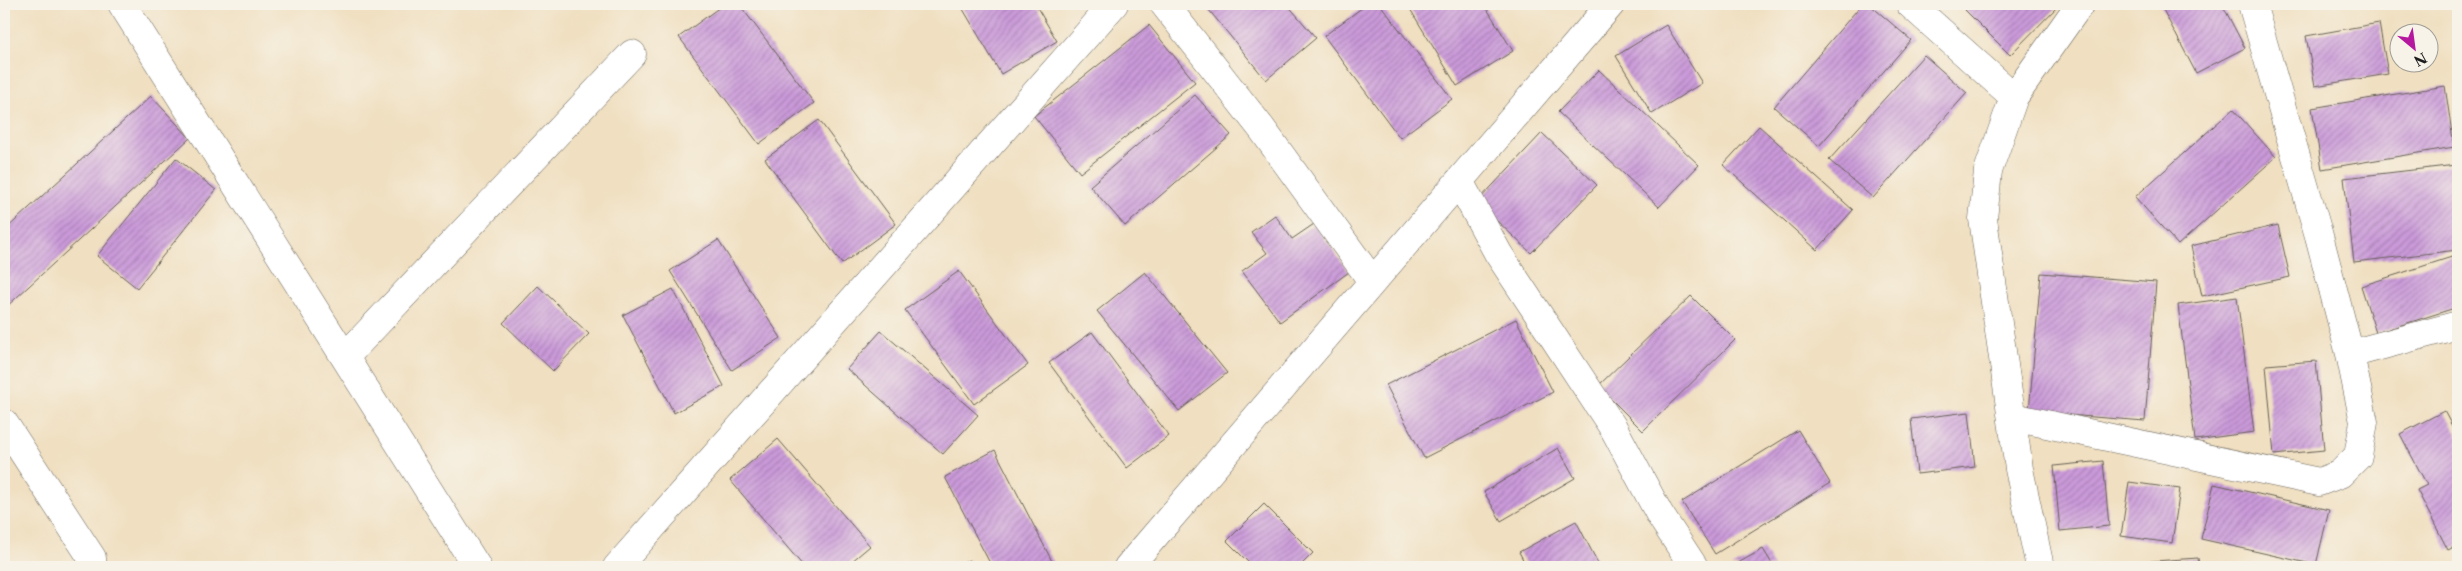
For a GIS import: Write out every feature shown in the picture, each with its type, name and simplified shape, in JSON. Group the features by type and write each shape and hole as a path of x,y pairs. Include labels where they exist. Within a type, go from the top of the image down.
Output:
{"street":[{"path":"122,4 477,567"},
{"path":"617,567 1114,4"},
{"path":"1164,4 1262,129 1372,280"},
{"path":"1128,567 1372,280 1611,4"},
{"path":"1910,4 2014,97"},
{"path":"2040,567 2019,469 1983,219 1988,171 2014,97 2080,4"},
{"path":"2012,417 2319,482 2340,474 2358,456 2364,422 2350,354 2319,236 2252,4"},
{"path":"345,357 632,54"},
{"path":"1459,181 1498,253 1614,429 1660,515 1694,567"},
{"path":"2350,354 2458,325"},
{"path":"4,423 92,558 92,567"}],"building":[{"path":"724,4 739,4 814,103 759,144 679,37"},
{"path":"960,4 1035,4 1057,41 1001,74"},
{"path":"1204,4 1287,4 1316,38 1266,80"},
{"path":"1367,4 1380,4 1452,99 1400,138 1324,36"},
{"path":"1407,4 1484,4 1513,51 1457,86"},
{"path":"1862,4 1869,4 1911,40 1819,146 1774,107"},
{"path":"1967,4 2060,4 2010,55 1963,8"},
{"path":"2160,4 2222,4 2245,48 2196,73"},
{"path":"2379,23 2388,74 2315,86 2306,36"},
{"path":"1149,25 1195,82 1080,173 1034,116"},
{"path":"1666,25 1702,83 1652,114 1616,56"},
{"path":"1924,55 1967,93 1873,198 1829,160"},
{"path":"1599,70 1699,165 1659,207 1558,112"},
{"path":"2445,86 2454,147 2322,169 2312,108"},
{"path":"1195,95 1231,135 1125,226 1090,186"},
{"path":"151,96 190,138 4,309 4,231"},
{"path":"2233,109 2276,157 2178,245 2135,197"},
{"path":"819,120 896,224 842,264 765,159"},
{"path":"1759,126 1853,210 1817,250 1723,165"},
{"path":"1542,133 1597,185 1531,253 1477,202"},
{"path":"176,158 216,190 137,288 97,256"},
{"path":"2456,165 2458,250 2354,262 2344,178"},
{"path":"1275,215 1292,239 1314,224 1349,272 1280,322 1242,271 1267,253 1251,232"},
{"path":"2278,225 2290,277 2202,296 2191,246"},
{"path":"718,240 781,338 732,370 670,271"},
{"path":"2458,255 2458,307 2376,333 2361,286"},
{"path":"959,271 1028,365 974,404 905,310"},
{"path":"1145,272 1227,373 1179,411 1097,311"},
{"path":"2041,273 2156,282 2145,421 2029,412"},
{"path":"538,286 589,334 553,371 503,323"},
{"path":"673,289 724,386 674,413 623,315"},
{"path":"1691,296 1735,340 1643,431 1598,386"},
{"path":"2237,297 2254,432 2195,440 2178,305"},
{"path":"1516,319 1553,392 1424,458 1386,385"},
{"path":"881,331 978,415 943,454 847,369"},
{"path":"1092,332 1169,436 1127,468 1049,363"},
{"path":"2316,361 2324,450 2274,455 2266,365"},
{"path":"2444,411 2458,437 2458,545 2448,550 2417,490 2427,485 2400,434"},
{"path":"1969,412 1975,467 1917,474 1911,419"},
{"path":"1798,430 1830,483 1715,554 1682,502"},
{"path":"778,439 870,546 845,567 804,567 730,480"},
{"path":"1558,448 1575,478 1501,521 1484,492"},
{"path":"995,450 1055,567 992,567 945,477"},
{"path":"2103,461 2109,526 2060,531 2054,466"},
{"path":"2129,482 2180,489 2172,543 2121,536"},
{"path":"2214,484 2329,510 2316,565 2201,539"},
{"path":"1264,504 1313,553 1299,567 1253,567 1227,541"},
{"path":"1576,521 1600,567 1527,567 1519,552"},
{"path":"1763,549 1774,567 1731,567"},
{"path":"2198,558 2199,567 2140,567 2140,562"},
{"path":"969,560 973,567 956,567"}]}
